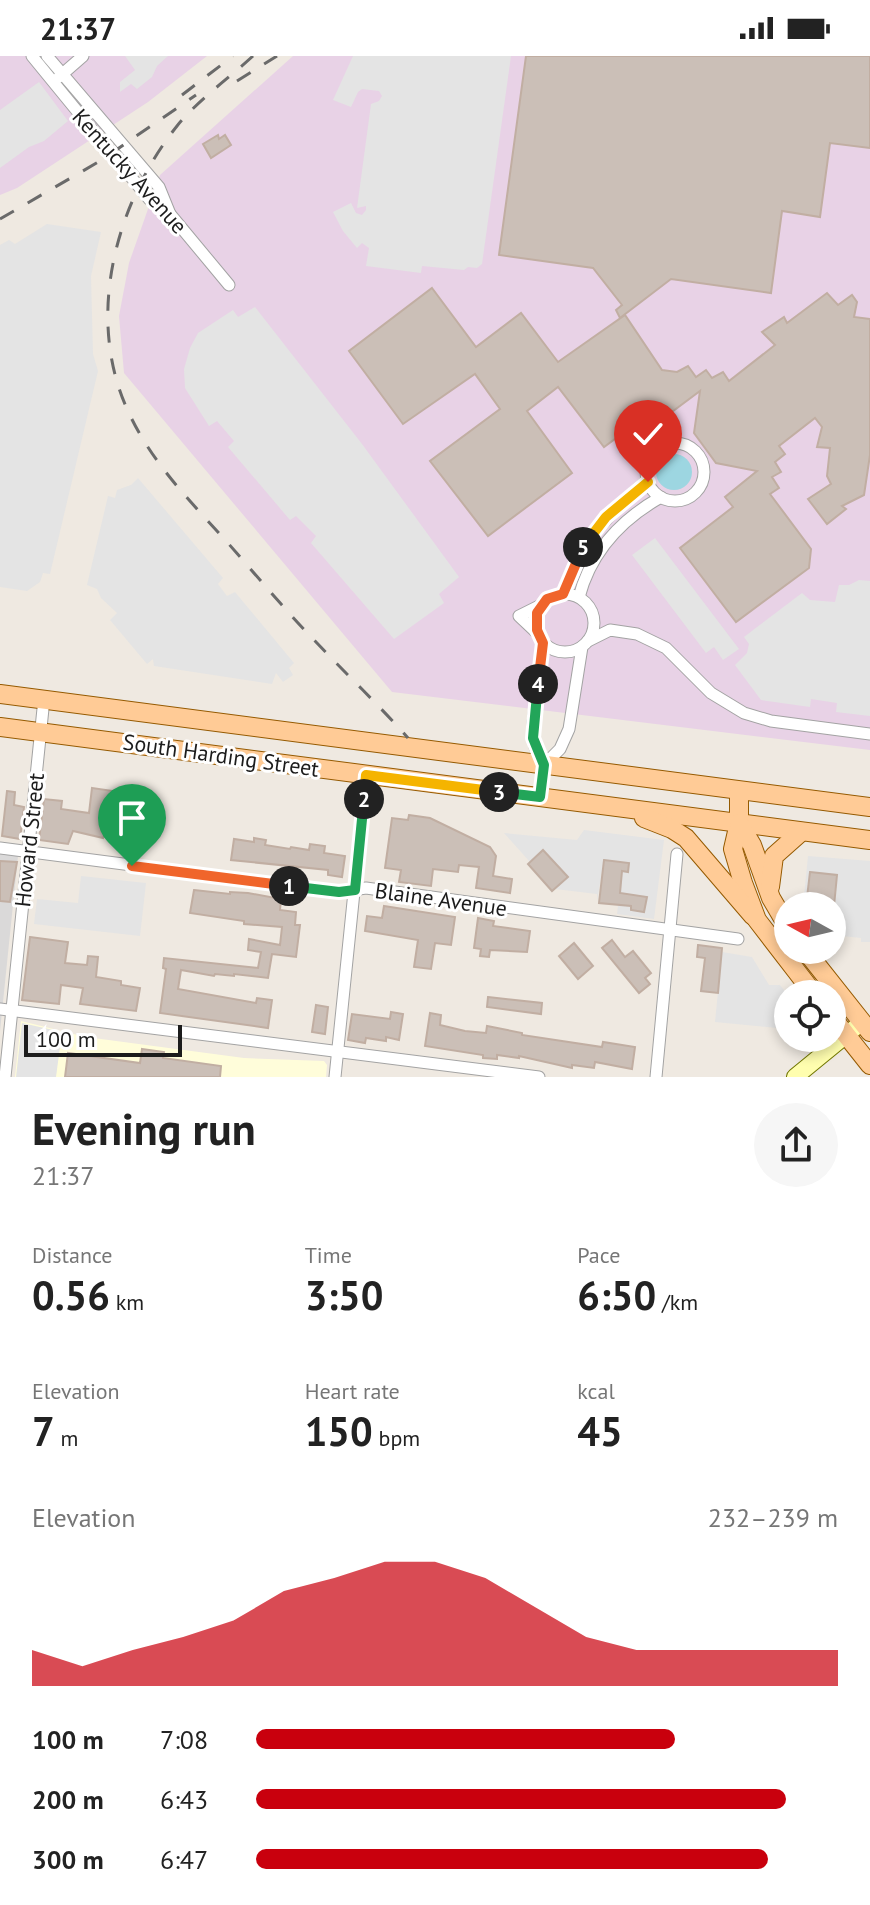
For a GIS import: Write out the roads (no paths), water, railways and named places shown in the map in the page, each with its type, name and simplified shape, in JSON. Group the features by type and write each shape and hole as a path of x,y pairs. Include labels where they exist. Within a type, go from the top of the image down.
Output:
{"main road":[{"name":"South Harding Street","path":"0,694 870,807"},
{"name":"South Harding Street","path":"0,727 870,840"},
{"path":"739,791 739,823 733,849 757,920"},
{"path":"615,807 672,829 686,838 757,920 803,980"},
{"path":"739,823 752,845 774,903"},
{"path":"771,898 774,856 801,832"},
{"path":"816,964 866,1027"},
{"path":"846,1035 870,1065"}],"street":[{"name":"Kentucky Avenue","path":"32,56 58,78 149,199 170,214 229,285"},
{"path":"47,56 58,78 83,56"},
{"path":"682,444 696,452 704,469 699,488 683,499 661,497 648,480 649,462 663,446 682,444"},
{"path":"563,594 577,557 590,537 614,510 648,480"},
{"path":"579,597 590,568 609,539 635,513 661,497"},
{"path":"610,630 585,644 560,652 540,638 519,616 553,596 579,597 610,630 637,634 666,648 711,693 744,713 771,721 870,734"},
{"path":"540,797 544,765 533,738 540,638 536,619 542,605"},
{"path":"544,765 560,749 569,729 585,644 594,628 593,614"},
{"name":"Howard Street","path":"5,1077 6,1010 28,852 44,699"},
{"path":"335,1077 366,775"},
{"name":"Blaine Avenue","path":"0,848 339,892 366,888 738,939"},
{"path":"656,1077 677,854"},
{"path":"6,1010 539,1077"},
{"path":"846,1035 866,1027"},
{"path":"795,1077 825,1052"}],"water":[{"path":"674,454 687,459 692,472 687,485 674,490 661,485 656,472 661,459"}],"railway":[{"path":"182,95 233,56"},
{"path":"253,56 185,116 155,157 137,190 113,263 108,301 109,338 115,375 137,430 172,480 293,618 408,738"},
{"path":"237,81 277,56"},
{"path":"0,219 100,161 196,95"}]}
